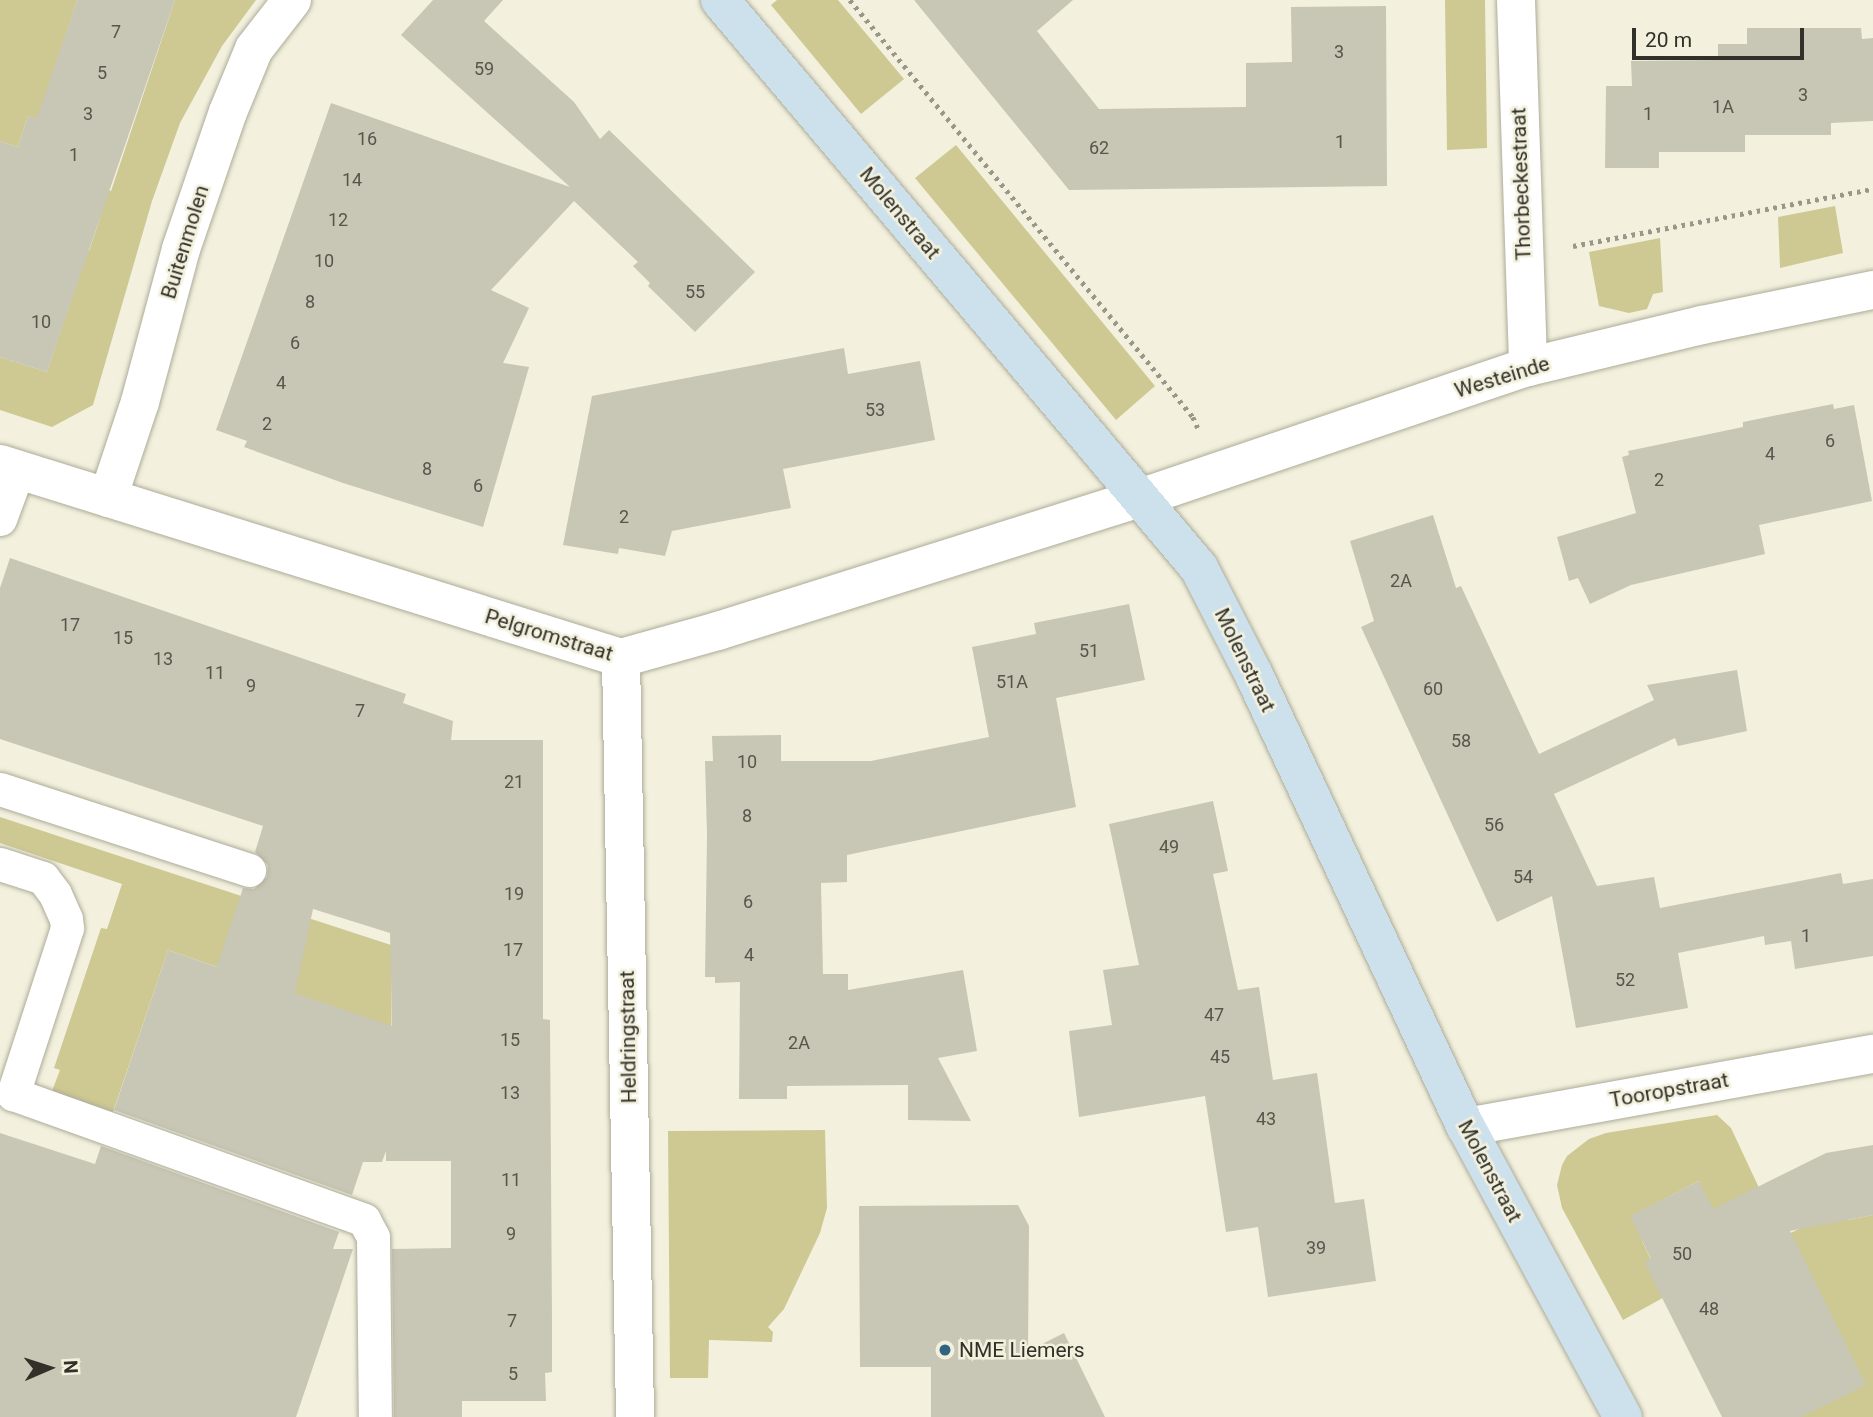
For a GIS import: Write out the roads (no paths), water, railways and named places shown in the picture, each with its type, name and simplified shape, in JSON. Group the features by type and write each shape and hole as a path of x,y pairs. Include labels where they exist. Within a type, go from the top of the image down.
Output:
{"street":[{"name":"Buitenmolen","path":"108,498 140,402 181,250 228,112 254,49 292,0"},
{"name":"Molenstraat","path":"720,0 1199,568 1260,688 1466,1127 1623,1417"},
{"name":"Thorbeckestraat","path":"1516,0 1528,367"},
{"name":"Westeinde","path":"1140,498 1528,367 1702,325 1873,290"},
{"name":"Pelgromstraat","path":"9,467 621,658 718,631 1140,498"},
{"name":"Heldringstraat","path":"621,658 635,1417"},
{"name":"Tooropstraat","path":"1466,1127 1873,1054"}],"lane":[{"path":"0,519 9,467"},
{"path":"0,789 249,870"},
{"path":"0,864 43,878 63,908 67,928 13,1094 364,1220 370,1227 374,1259 375,1417"}],"place":[{"name":"NME Liemers","path":"945,1350"}]}
